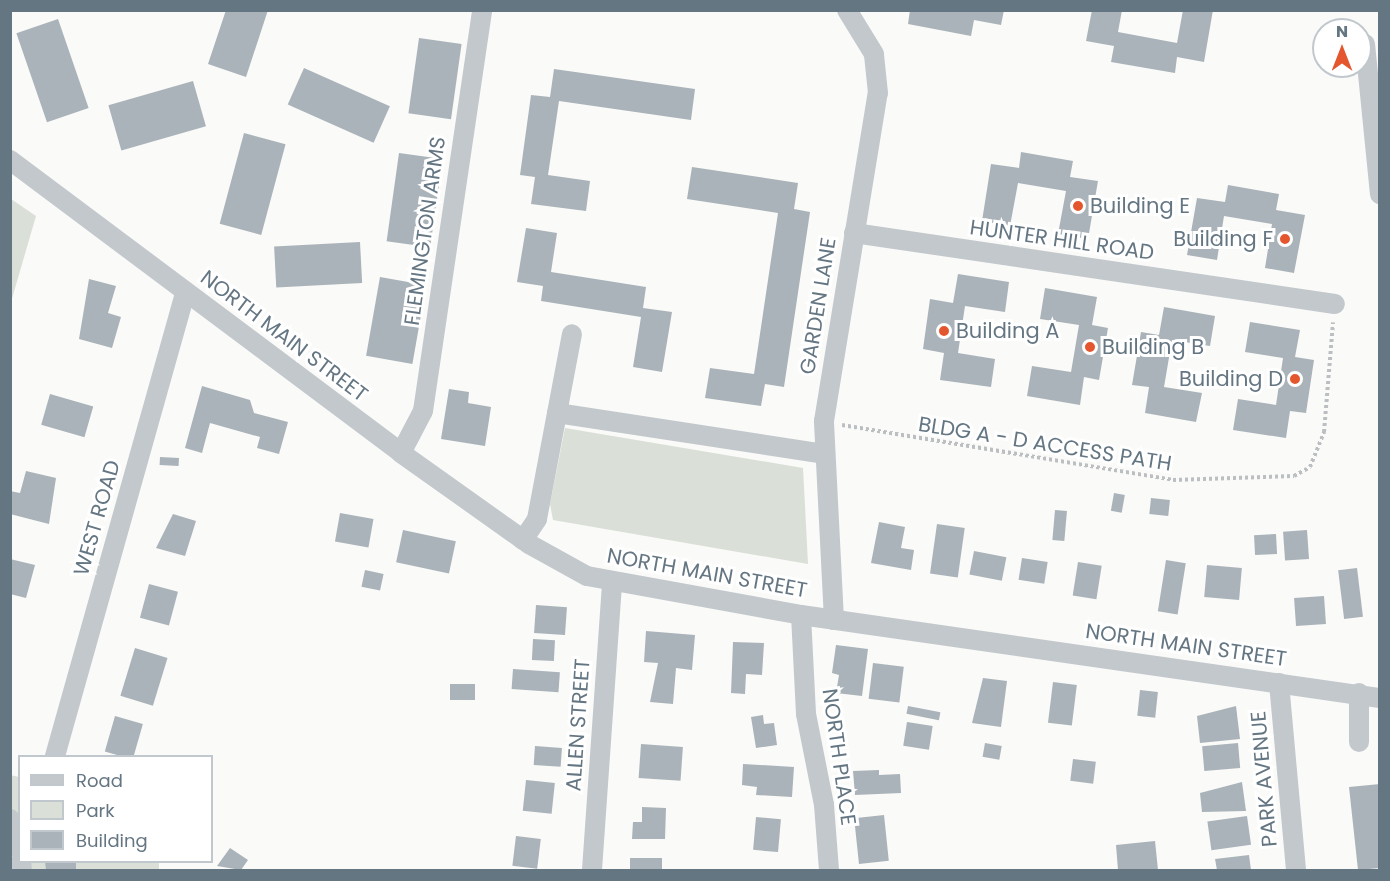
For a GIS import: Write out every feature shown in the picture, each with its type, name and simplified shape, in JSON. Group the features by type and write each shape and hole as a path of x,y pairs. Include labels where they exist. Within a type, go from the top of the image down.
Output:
{"street":[{"name":"FLEMINGTON ARMS","path":"401,453 423,411 482,10"},
{"name":"GARDEN LANE","path":"834,620 824,421 878,72 865,35 848,10"},
{"path":"1368,78 1380,194"},
{"name":"NORTH MAIN STREET","path":"10,160 401,453 523,540 587,576 801,615 1359,693 1380,698"},
{"name":"HUNTER HILL ROAD","path":"854,233 1335,304"},
{"name":"WEST ROAD","path":"55,755 185,292"},
{"path":"523,540 537,519 572,334"},
{"path":"557,413 824,454"},
{"name":"ALLEN STREET","path":"592,870 612,582"},
{"name":"NORTH PLACE","path":"801,615 808,734 824,805 829,870"},
{"name":"PARK AVENUE","path":"1279,682 1296,870"},
{"path":"1359,693 1359,742"}],"path":[{"name":"BLDG A - D ACCESS PATH","path":"824,421 1064,466 1173,480 1294,476 1310,467 1324,432 1335,304"}],"green space":[{"path":"11,199 36,216 11,302"},
{"path":"565,428 803,468 808,564 553,520 550,504"},
{"path":"10,775 18,777 18,863 159,863 159,870 11,870"}],"building":[{"path":"226,10 268,10 246,77 208,64"},
{"path":"910,10 1004,10 1001,25 974,20 971,36 908,24"},
{"path":"1092,10 1122,10 1118,32 1177,43 1183,10 1213,10 1204,62 1177,57 1175,73 1111,62 1114,46 1086,41"},
{"path":"58,19 89,108 47,122 16,33"},
{"path":"419,38 462,44 451,119 408,113"},
{"path":"304,68 390,106 374,143 288,105"},
{"path":"554,69 695,89 691,120 559,101 548,175 590,181 586,211 531,204 535,177 520,175 531,95 550,97"},
{"path":"193,81 206,126 121,150 108,105"},
{"path":"244,133 286,144 261,235 220,224"},
{"name":"Building E","path":"1021,152 1073,161 1070,177 1098,181 1088,239 1058,234 1066,191 1018,183 1010,226 982,221 991,164 1019,168"},
{"path":"399,153 443,159 430,247 387,241"},
{"path":"692,167 798,183 794,209 810,212 784,387 765,384 761,406 705,398 710,368 754,374 778,213 687,199"},
{"name":"Building F","path":"1228,185 1279,194 1276,210 1305,215 1294,273 1265,268 1272,224 1224,216 1217,260 1187,255 1197,198 1225,202"},
{"path":"526,228 557,233 551,272 646,287 643,308 672,312 662,372 633,367 641,317 541,301 543,286 517,282"},
{"path":"360,242 362,283 276,287 274,247"},
{"name":"Building A","path":"958,274 1009,282 1005,312 965,306 958,353 995,359 991,387 940,380 944,353 923,349 930,299 953,303"},
{"path":"380,277 426,285 412,364 366,356"},
{"path":"89,279 116,286 108,313 121,317 112,348 79,339"},
{"name":"Building B","path":"1045,288 1097,297 1092,325 1108,328 1099,380 1084,377 1080,405 1027,396 1032,366 1071,372 1079,325 1040,319"},
{"path":"1164,307 1215,316 1210,346 1172,340 1164,387 1202,393 1196,422 1145,413 1149,387 1132,385 1141,332 1159,335"},
{"name":"Building D","path":"1250,322 1300,330 1295,357 1314,360 1306,413 1290,411 1286,438 1233,430 1238,399 1276,405 1283,358 1245,352"},
{"path":"202,386 250,400 254,413 288,422 279,454 257,448 260,437 210,423 202,453 185,448"},
{"path":"449,389 469,392 468,403 491,407 485,446 441,439"},
{"path":"50,394 93,406 84,437 41,425"},
{"path":"160,457 179,458 179,466 160,465"},
{"path":"26,471 56,478 49,524 10,514 10,491 20,493"},
{"path":"1114,493 1125,495 1122,513 1111,511"},
{"path":"1151,498 1170,500 1168,516 1149,514"},
{"path":"1055,510 1067,511 1064,541 1052,540"},
{"path":"340,513 373,519 368,547 335,542"},
{"path":"173,514 196,521 185,556 156,548"},
{"path":"879,522 905,527 901,548 914,550 911,570 871,563"},
{"path":"937,524 965,528 958,577 930,574"},
{"path":"403,530 456,541 449,574 396,562"},
{"path":"1307,530 1309,559 1285,561 1283,532"},
{"path":"1276,534 1277,554 1255,555 1254,535"},
{"path":"974,551 1006,557 1002,581 969,575"},
{"path":"1022,558 1048,562 1044,584 1019,580"},
{"path":"10,559 35,565 26,598 10,594"},
{"path":"1166,560 1186,563 1178,614 1158,611"},
{"path":"1078,562 1102,566 1096,599 1073,596"},
{"path":"1207,565 1242,568 1239,600 1204,597"},
{"path":"1357,568 1363,617 1344,619 1338,570"},
{"path":"365,570 384,574 380,591 361,587"},
{"path":"149,584 178,592 169,626 140,618"},
{"path":"1324,596 1326,624 1296,626 1294,598"},
{"path":"536,605 567,607 565,635 534,633"},
{"path":"646,631 695,635 692,670 676,668 673,704 650,702 658,663 644,662"},
{"path":"533,639 555,640 554,661 532,660"},
{"path":"733,642 764,643 762,675 746,674 745,694 731,693"},
{"path":"836,645 868,649 862,696 836,693 839,675 832,673"},
{"path":"135,648 168,658 153,706 120,696"},
{"path":"873,663 904,667 899,703 869,699"},
{"path":"513,669 560,672 558,692 512,689"},
{"path":"983,678 1007,681 1001,727 972,723"},
{"path":"1053,682 1077,685 1072,726 1048,723"},
{"path":"450,684 475,684 475,700 450,700"},
{"path":"1140,690 1158,692 1155,718 1137,716"},
{"path":"908,706 940,712 939,720 906,714"},
{"path":"1236,706 1240,739 1200,743 1197,716"},
{"path":"763,715 764,724 774,723 777,745 756,748 751,717"},
{"path":"115,716 143,724 134,755 117,755 105,752"},
{"path":"907,722 933,726 929,750 903,746"},
{"path":"985,743 1002,746 999,760 983,757"},
{"path":"1238,743 1240,768 1204,771 1202,746"},
{"path":"641,744 683,747 681,781 639,778"},
{"path":"535,746 562,748 561,767 534,765"},
{"path":"1073,759 1096,762 1093,784 1070,781"},
{"path":"743,764 794,767 792,797 756,795 757,787 742,785"},
{"path":"879,770 879,775 900,774 901,793 855,795 853,771"},
{"path":"526,780 555,783 552,814 523,811"},
{"path":"1242,782 1246,811 1202,812 1200,793"},
{"path":"1380,784 1380,868 1358,870 1349,787"},
{"path":"642,807 666,808 665,839 632,839 633,822 642,822"},
{"path":"884,815 889,861 859,864 854,818"},
{"path":"1247,816 1251,845 1211,850 1207,822"},
{"path":"756,817 781,819 778,852 753,850"},
{"path":"516,836 541,839 537,869 512,866"},
{"path":"1155,841 1158,870 1118,870 1116,845"},
{"path":"230,848 248,860 241,870 217,866"},
{"path":"1249,855 1251,870 1217,870 1215,859"},
{"path":"630,858 662,858 662,870 630,870"},
{"path":"45,863 76,863 76,869 46,870"}],"place":[{"name":"Building E","path":"1078,206"},
{"name":"Building F","path":"1285,239"},
{"name":"Building A","path":"944,331"},
{"name":"Building B","path":"1090,347"},
{"name":"Building D","path":"1295,379"}]}
